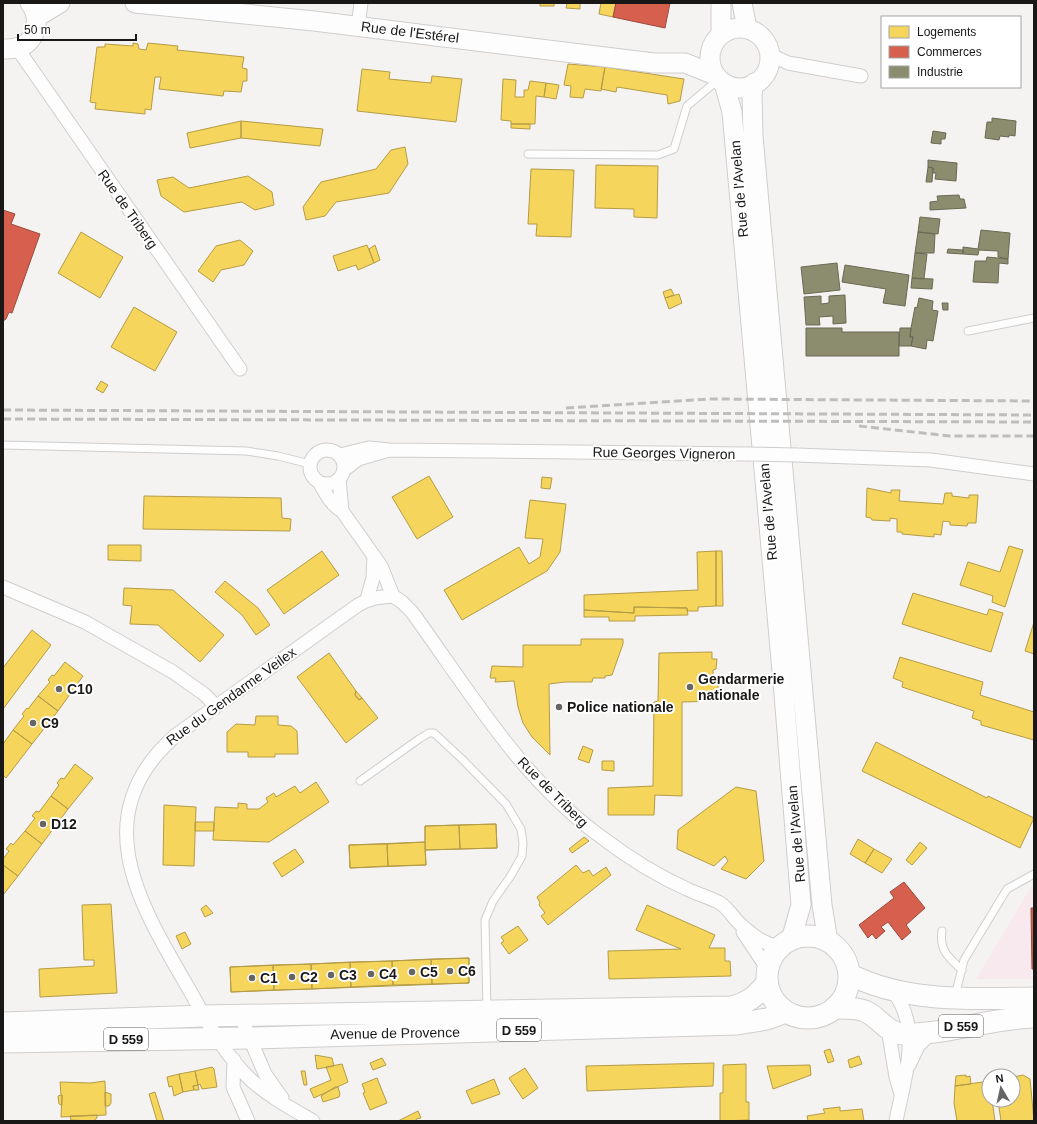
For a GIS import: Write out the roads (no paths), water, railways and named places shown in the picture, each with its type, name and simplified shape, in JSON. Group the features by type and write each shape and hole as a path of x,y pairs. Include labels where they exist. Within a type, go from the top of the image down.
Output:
{"main road":[{"path":"10,49 26,44 32,36 36,27 34,10 60,3"},
{"name":"Rue de l'Estérel","path":"135,3 358,26 654,64 685,63 719,79"},
{"path":"716,41 734,29 747,29 762,38 769,54 766,71 754,83 739,87 719,79 710,62 716,41 721,3"},
{"path":"742,3 747,29"},
{"name":"Rue de l'Estérel","path":"685,63 716,41"},
{"name":"Rue de l'Avelan","path":"719,79 732,112 800,889 801,905 785,943"},
{"name":"Rue de l'Avelan","path":"754,83 752,95 753,136 822,905 828,941"},
{"path":"810,936 828,941 843,955 849,974 846,993 834,1008 827,1013 810,1018 802,1018 786,1012 777,1004 770,994 767,975 774,953 785,943 810,936"},
{"name":"D 559","path":"849,974 874,986 893,991 954,998 1034,998"},
{"name":"Avenue de Provence","path":"3,1023 240,1015 730,1007 748,1002 760,991 767,975"},
{"name":"D 559","path":"834,1008 865,1011 888,1029 901,1034 932,1032 967,1025 1034,1017"},
{"name":"Avenue de Provence","path":"3,1042 215,1037 250,1038 737,1024 767,1019 786,1012"}],"street":[{"path":"358,26 361,3"},
{"name":"Rue de Triberg","path":"10,49 240,369"},
{"path":"769,54 788,63 862,76"},
{"name":"Rue Georges Vigneron","path":"340,454 369,448 389,450 796,455 931,460 1034,474"},
{"path":"342,475 330,484 319,482 312,475 310,464 315,454 319,451 330,449 340,454 343,459 342,511"},
{"name":"Rue Georges Vigneron","path":"342,475 358,459 389,450"},
{"name":"Rue de Triberg","path":"319,482 329,500 335,507 342,511 381,566 393,596 412,612 516,756 570,812 603,839 632,858 686,889 720,904 739,923 763,943 785,943"},
{"path":"374,556 373,578 367,599 393,596"},
{"path":"3,587 85,622 173,672 204,694 216,706"},
{"name":"Rue du Gendarme Veilex","path":"313,1121 288,1106 250,1079 215,1037 159,938 128,862 125,832 128,813 136,786 151,760 176,735 367,599"},
{"name":"Rue de Triberg","path":"739,923 767,975"},
{"path":"893,991 901,1002 906,1015 909,1034 908,1066 896,1121"},
{"path":"240,1015 265,1074 288,1106"},
{"path":"888,1029 896,1077 901,1094"},
{"path":"908,1066 918,1046 932,1032"},
{"path":"234,1060 233,1087 248,1121"}],"lane":[{"path":"528,154 658,155 674,149 687,106 719,79"},
{"path":"968,331 1034,318"},
{"path":"3,445 246,451 278,456 310,464"},
{"path":"360,781 418,739 429,733 434,733 506,804 513,814 521,829 523,843 522,856 493,902 484,920 487,1010"},
{"path":"954,998 964,960 1006,889 1034,874"},
{"path":"942,931 940,941 946,954 962,970"}],"railway":[{"path":"566,408 711,399 1034,401"},
{"path":"3,410 1034,415"},
{"path":"3,419 1034,422"},
{"path":"859,426 950,436 1034,436"}],"place":[{"name":"Gendarmerie nationale","path":"690,687"},
{"name":"C10","path":"59,689"},
{"name":"Police nationale","path":"559,707"},
{"name":"C9","path":"33,723"},
{"name":"D12","path":"43,824"},
{"name":"C6","path":"450,971"},
{"name":"C5","path":"412,972"},
{"name":"C4","path":"371,974"},
{"name":"C3","path":"331,975"},
{"name":"C2","path":"292,977"},
{"name":"C1","path":"252,978"}]}
